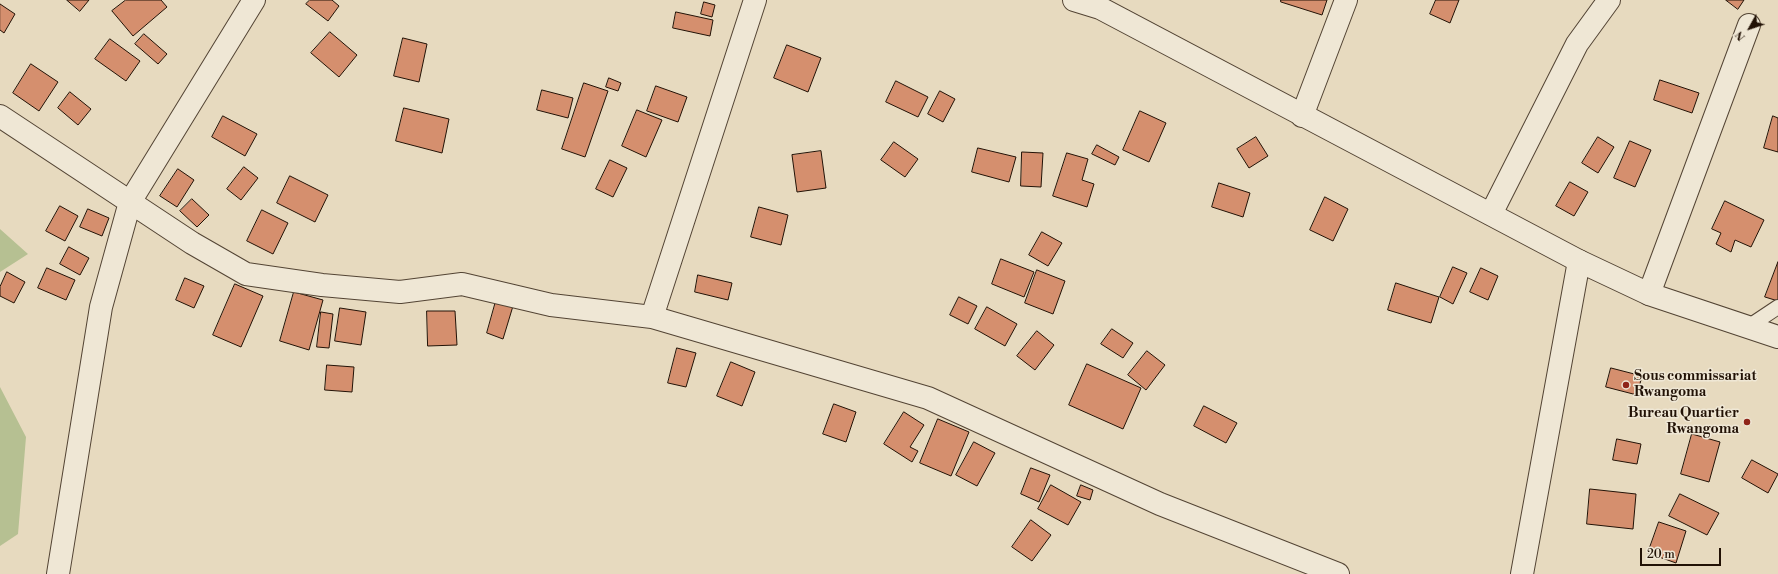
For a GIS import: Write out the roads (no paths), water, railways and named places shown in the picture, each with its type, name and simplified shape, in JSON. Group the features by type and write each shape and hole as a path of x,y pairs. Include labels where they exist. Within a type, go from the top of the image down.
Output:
{"street":[{"path":"58,574 101,307 130,202 254,0"},
{"path":"652,317 755,0"},
{"path":"1074,0 1101,4 1302,116 1579,261 1649,294 1778,337"},
{"path":"1302,116 1346,0"},
{"path":"1491,214 1578,44 1609,0"},
{"path":"1649,294 1749,25"},
{"path":"0,116 192,244 246,274 322,286 400,292 462,284 550,305 652,317 928,398 1160,504 1338,574"},
{"path":"1522,574 1579,261"}],"lane":[{"path":"1748,327 1778,306"}],"place":[{"name":"Sous commissariat Rwangoma","path":"1626,385"},
{"name":"Bureau Quartier Rwangoma","path":"1747,422"}]}
